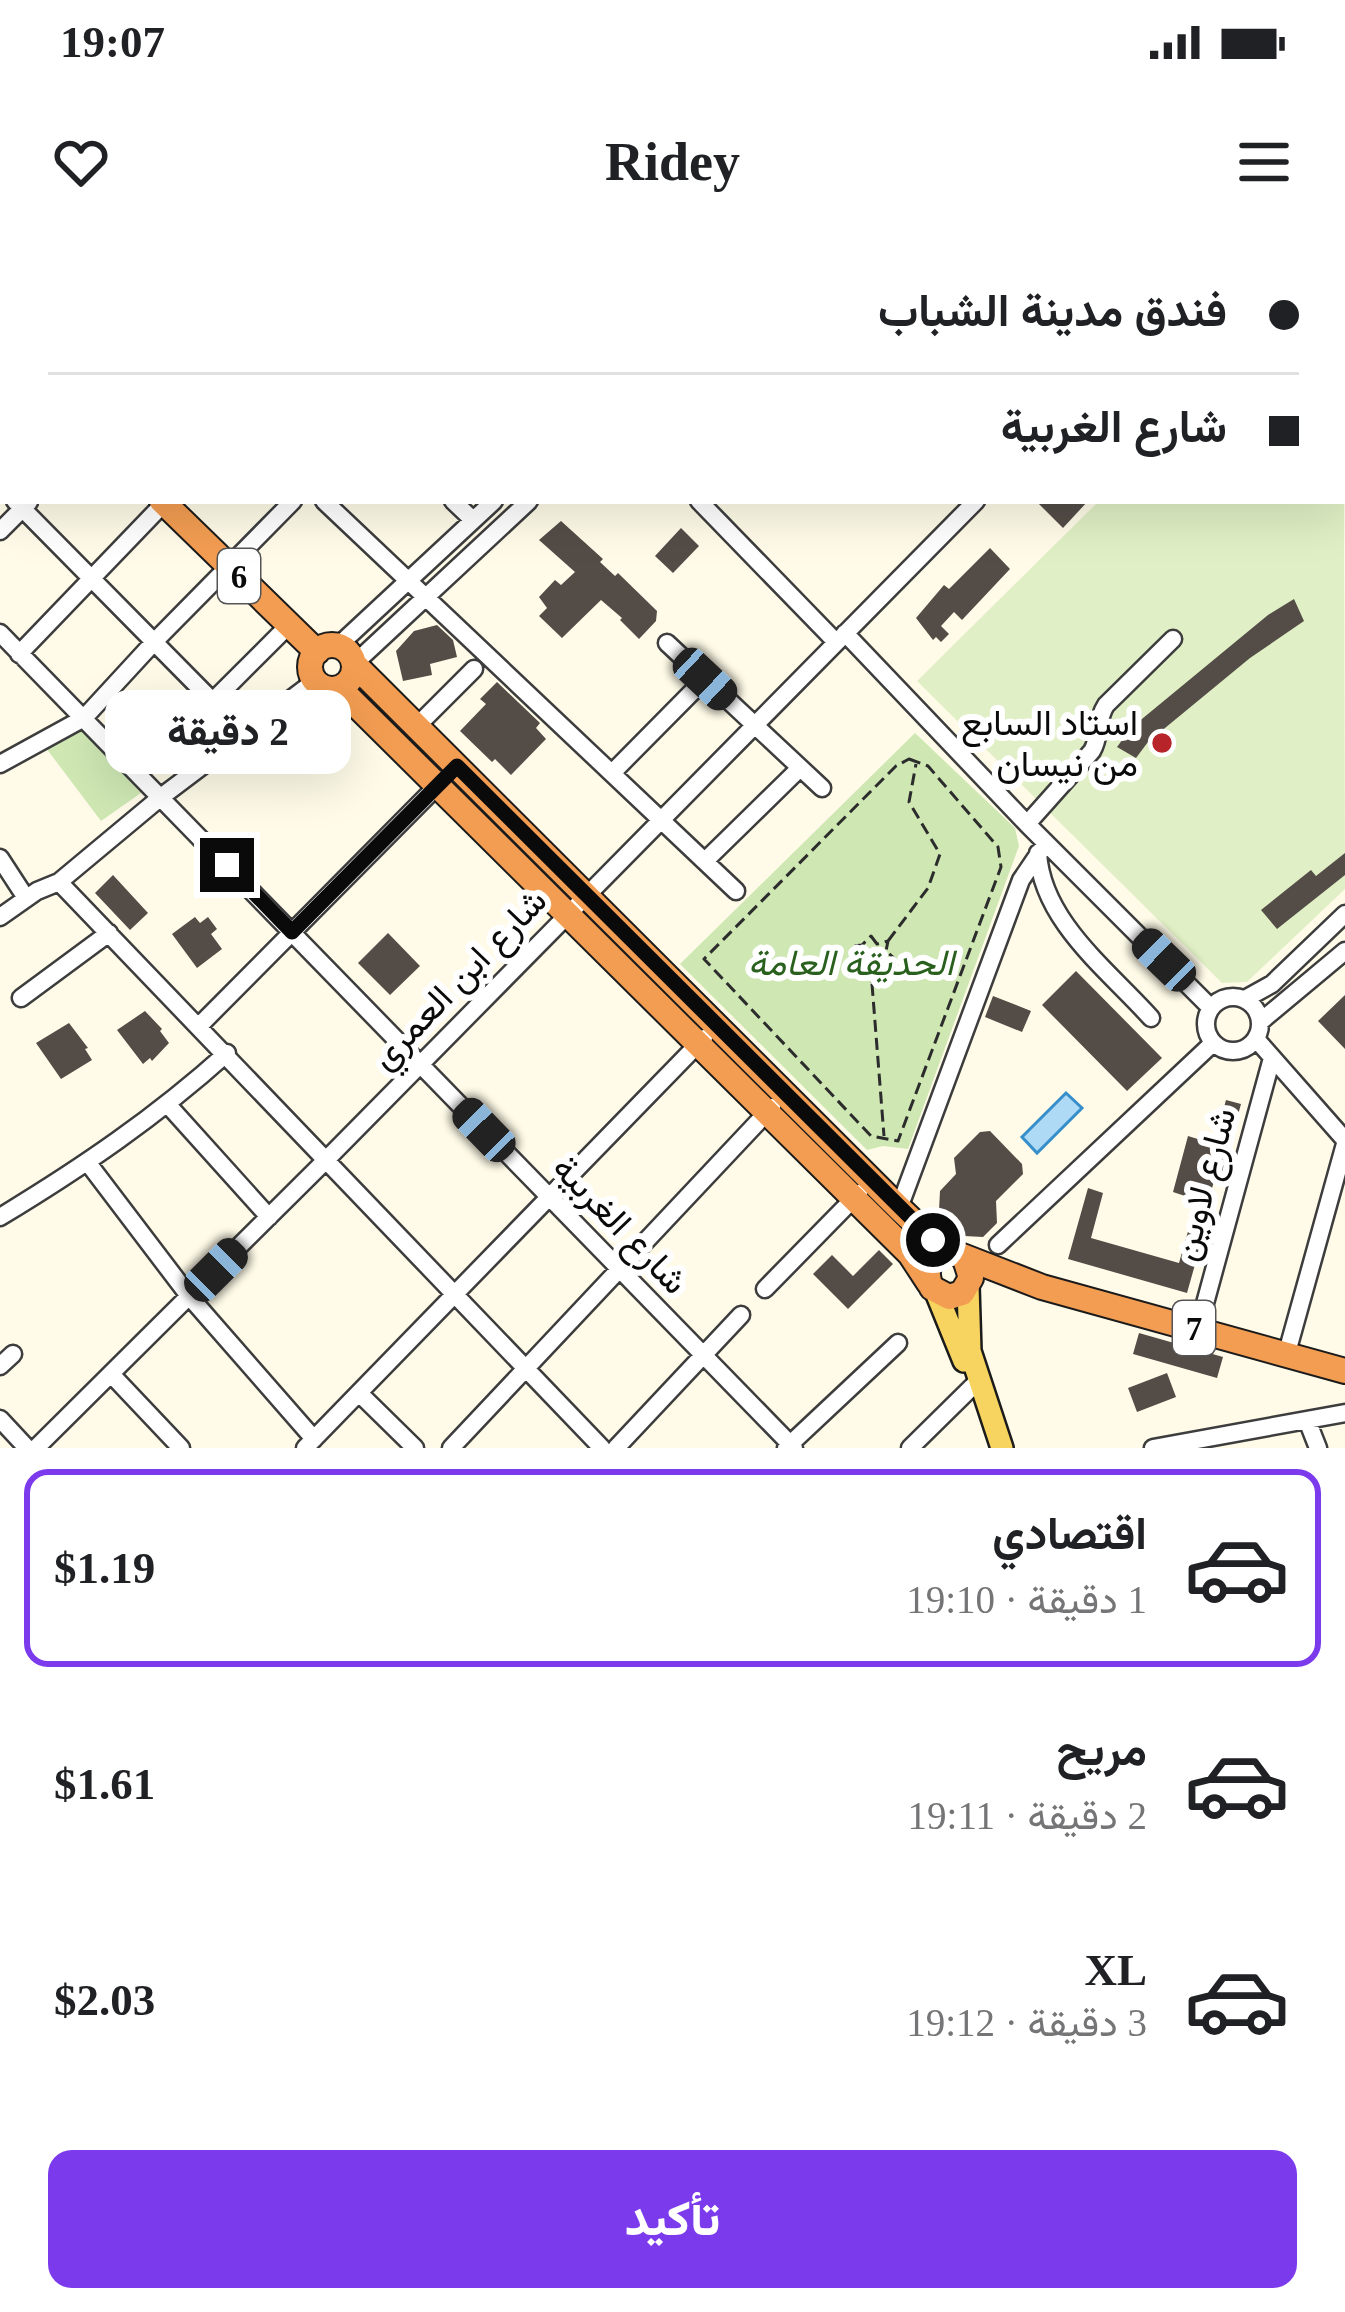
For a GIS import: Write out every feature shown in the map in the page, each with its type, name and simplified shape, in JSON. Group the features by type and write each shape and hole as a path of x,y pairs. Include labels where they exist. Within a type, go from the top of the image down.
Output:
{"highway":[{"name":"6","path":"166,504 289,625 336,654 417,726 586,894 708,1034 776,1102 959,1256"},
{"path":"336,654 351,679 327,685 310,663 336,654"},
{"name":"6","path":"327,685 438,785 565,914 708,1034"},
{"name":"6","path":"776,1102 854,1198 910,1254 932,1288"},
{"path":"959,1256 971,1273 967,1290 949,1297 932,1288 927,1270 932,1260 959,1256"},
{"name":"7","path":"959,1256 1042,1287 1345,1371"},
{"name":"7","path":"967,1290 1042,1287"}],"main road":[{"path":"932,1288 977,1382"},
{"path":"967,1290 967,1325 977,1382 1002,1448"}],"street":[{"path":"0,531 22,504"},
{"path":"24,504 245,734"},
{"path":"19,654 162,504"},
{"path":"0,764 84,718 290,504"},
{"path":"327,504 736,891"},
{"path":"455,504 473,520"},
{"path":"336,654 491,504"},
{"path":"336,654 426,597 526,504"},
{"path":"702,504 1027,824 1042,848 1211,1007"},
{"name":"شارع ابن العمري","path":"32,1448 324,1162 973,504"},
{"path":"213,701 289,625"},
{"name":"شارع الغربية","path":"0,633 790,1447"},
{"path":"1027,824 1092,751 1106,705 1173,639"},
{"path":"667,643 822,788"},
{"path":"417,726 474,669"},
{"path":"612,773 705,679"},
{"path":"0,917 59,882 245,734 327,685"},
{"path":"200,1025 457,766"},
{"path":"705,861 800,768"},
{"path":"1042,848 1039,873 1057,915 1151,1018"},
{"path":"899,1208 1021,880 1042,848"},
{"path":"0,858 26,898"},
{"path":"59,882 602,1448"},
{"path":"1345,914 1272,984 1245,999 1226,998 1211,1007 1206,1025 1213,1043 1236,1052 1345,951"},
{"path":"21,998 110,933"},
{"path":"1245,999 1258,1012 1258,1030 1272,1058 1345,1142 1286,1355"},
{"path":"88,1163 309,1443 708,1034"},
{"path":"998,1245 1213,1043"},
{"path":"0,1217 169,1106 227,1053"},
{"name":"شارع لاوين","path":"1198,1328 1272,1058"},
{"path":"451,1448 776,1102"},
{"path":"169,1106 269,1216"},
{"path":"765,1288 872,1180"},
{"path":"616,1448 741,1316"},
{"path":"790,1447 898,1343"},
{"path":"111,1374 181,1448"},
{"path":"910,1448 977,1382"},
{"path":"359,1393 415,1448"},
{"path":"1153,1448 1212,1443 1345,1413"},
{"path":"0,1419 32,1448"},
{"path":"1307,1420 1318,1448"}],"path":[{"path":"909,759 928,766 998,847 1001,867 898,1141 885,1138 872,1136 704,959 896,766 909,759"},
{"path":"872,982 880,974 889,976 895,959 886,951 888,941 928,888 940,854 908,802 916,762"},
{"path":"885,1138 872,982 857,978 855,968 845,964 853,957 853,946 871,936 878,944 888,941"}],"green space":[{"name":"استاد السابع من نيسان","path":"1096,504 1344,504 1345,889 1247,982 1222,983 917,681"},
{"path":"81,730 141,793 101,821 46,748"},
{"name":"الحديقة العامة","path":"915,733 1015,828 1019,846 908,1149 883,1146 867,1150 680,964"}],"water":[{"path":"1066,1093 1082,1108 1037,1153 1022,1137"}],"building":[{"path":"1039,504 1085,504 1063,528"},
{"path":"561,521 657,611 656,621 639,639 601,600 562,638 539,616 547,608 539,597 555,580 561,585 575,572 539,540"},
{"path":"681,528 699,546 673,573 655,556"},
{"path":"990,548 1010,569 962,620 954,612 941,626 949,634 941,642 936,637 933,640 916,618 944,585 949,589"},
{"path":"1294,599 1304,621 1250,658 1148,742 1136,758 1117,747 1131,728"},
{"path":"437,625 453,640 457,657 430,664 432,675 403,681 396,651 414,631"},
{"path":"497,682 540,723 536,728 546,739 511,775 460,731 486,704 480,699"},
{"path":"1345,853 1345,875 1277,929 1261,910 1311,870 1316,876"},
{"path":"113,875 148,913 130,930 95,893"},
{"path":"195,917 200,923 208,917 217,929 211,934 222,949 197,968 172,934"},
{"path":"388,933 420,966 390,995 358,963"},
{"path":"1076,971 1162,1058 1127,1091 1042,1005"},
{"path":"1345,995 1345,1049 1318,1021"},
{"path":"993,996 1031,1011 1022,1032 985,1017"},
{"path":"145,1011 169,1043 143,1064 117,1030"},
{"path":"69,1023 92,1060 61,1079 36,1043"},
{"path":"1226,1100 1241,1104 1221,1176 1216,1175 1202,1221 1207,1222 1187,1293 1068,1259 1088,1188 1103,1193 1091,1238 1179,1263 1197,1200 1173,1192 1188,1136 1214,1144"},
{"path":"990,1131 1022,1164 1023,1174 996,1201 997,1223 983,1237 964,1236 939,1210 940,1191 956,1174 954,1158 980,1132"},
{"path":"879,1250 893,1264 848,1309 813,1274 832,1255 853,1276"},
{"path":"1139,1333 1223,1357 1217,1378 1133,1354"},
{"path":"1167,1373 1176,1397 1137,1412 1128,1388"}],"place":[{"name":"استاد السابع من نيسان","path":"1162,743"}],"route":[{"path":"227,865 292,932 457,766 933,1240"}]}
